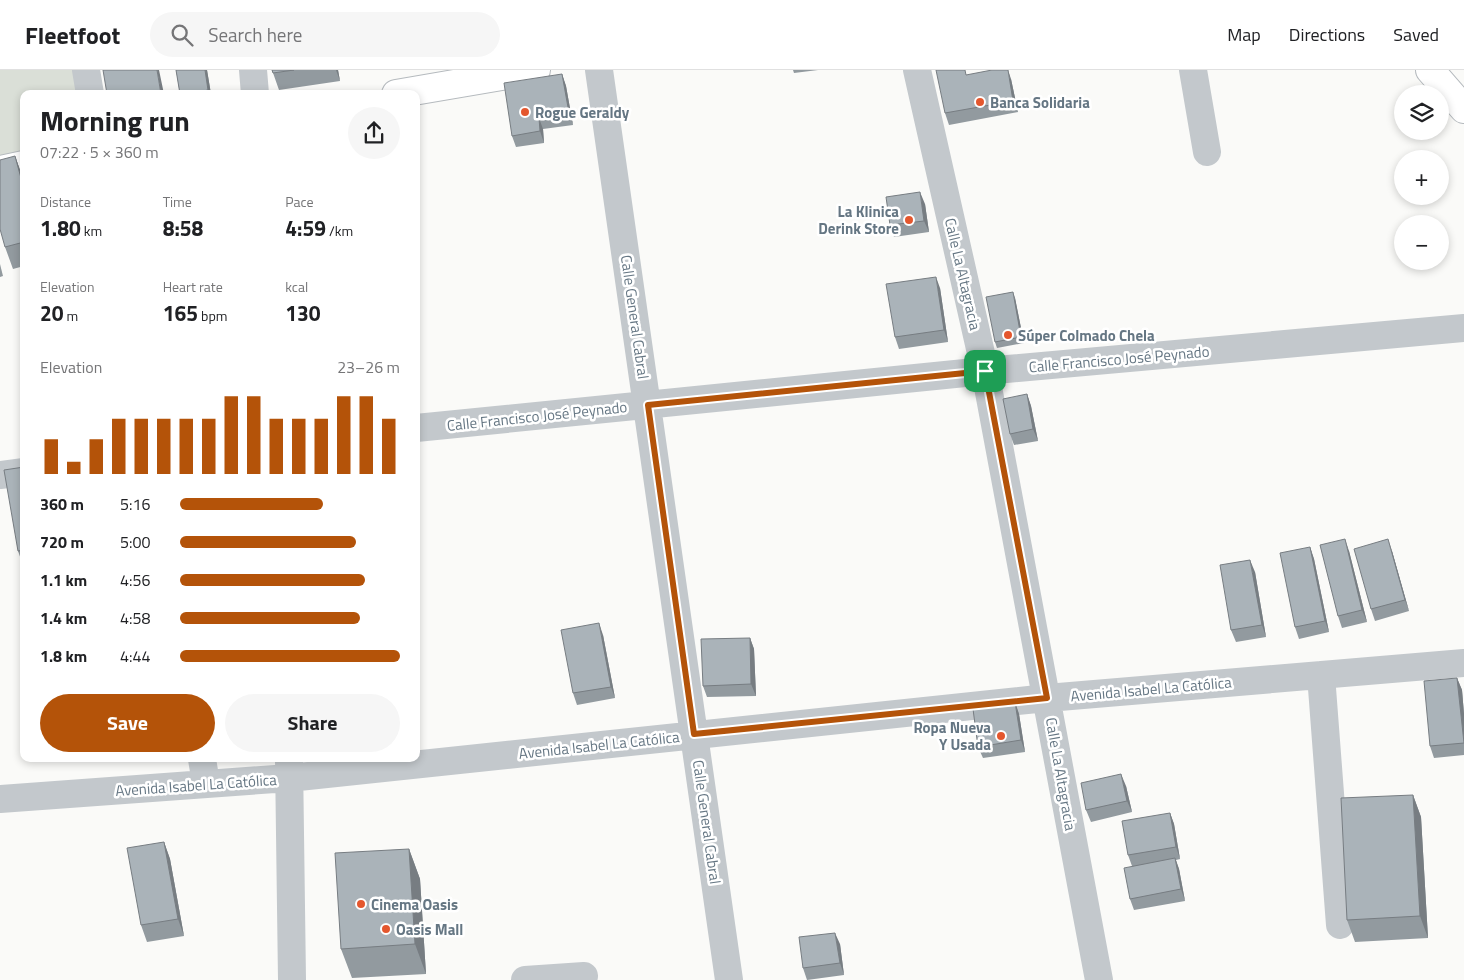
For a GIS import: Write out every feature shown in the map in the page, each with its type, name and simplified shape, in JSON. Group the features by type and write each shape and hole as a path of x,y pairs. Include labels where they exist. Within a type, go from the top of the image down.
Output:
{"main road":[{"path":"419,90 536,70"},
{"path":"1430,70 1464,109"},
{"path":"0,170 20,166"}],"street":[{"path":"86,70 89,90"},
{"path":"253,70 255,90"},
{"name":"Calle General Cabral","path":"599,70 729,980"},
{"name":"Calle La Altagracia","path":"917,70 985,371 1099,980"},
{"path":"1193,70 1207,152"},
{"name":"Calle Francisco José Peynado","path":"420,428 985,371 1464,328"},
{"path":"0,475 20,472"},
{"path":"1436,666 1464,646"},
{"name":"Avenida Isabel La Católica","path":"420,757 694,734 1047,698 1464,663"},
{"path":"1321,675 1340,926"},
{"name":"Avenida Isabel La Católica","path":"0,800 204,771 289,768 360,762"},
{"path":"289,768 292,980"},
{"path":"525,980 584,976"}],"shaded area":[{"path":"0,70 81,70 85,90 20,90 20,163 0,166"}],"building":[{"path":"103,70 157,70 160,90 106,90"},
{"path":"176,70 205,70 208,90 179,90"},
{"path":"272,70 294,70 273,73"},
{"path":"936,70 965,70 966,75 992,70 1008,70 1013,101 945,113"},
{"path":"562,74 569,113 539,118 540,131 512,136 504,83"},
{"path":"15,156 20,174 20,243 5,247 0,229 0,160"},
{"path":"920,192 924,221 890,225 886,197"},
{"path":"936,277 944,330 895,337 886,284"},
{"path":"1013,292 1021,337 995,342 986,297"},
{"path":"1027,394 1033,429 1010,434 1003,399"},
{"path":"20,468 20,551 18,551 4,470"},
{"path":"1345,539 1362,610 1338,616 1320,545"},
{"path":"1388,539 1405,600 1371,609 1354,549"},
{"path":"1310,547 1325,621 1295,627 1280,553"},
{"path":"1250,560 1262,625 1231,630 1220,565"},
{"path":"599,623 611,687 573,693 561,630"},
{"path":"750,638 751,684 703,686 701,639"},
{"path":"1457,678 1464,743 1430,746 1424,681"},
{"name":"Ropa Nueva Y Usada","path":"1015,702 1021,740 978,747 973,709"},
{"path":"1121,774 1127,801 1086,810 1081,783"},
{"path":"1413,795 1420,916 1347,920 1341,798"},
{"path":"1170,813 1176,847 1128,855 1122,821"},
{"path":"164,842 178,919 141,925 127,848"},
{"path":"409,849 415,944 341,949 335,853"},
{"path":"1175,858 1181,889 1130,899 1124,868"},
{"path":"835,933 840,963 803,968 799,937"}],"place":[{"name":"Banca Solidaria","path":"980,102"},
{"name":"Rogue Geraldy","path":"525,112"},
{"name":"La Klinica Derink Store","path":"909,220"},
{"name":"Súper Colmado Chela","path":"1008,335"},
{"name":"Ropa Nueva Y Usada","path":"1001,736"},
{"name":"Cinema Oasis","path":"361,904"},
{"name":"Oasis Mall","path":"386,929"}],"route":[{"path":"985,371 1047,698 694,734 648,405 985,371"}]}
